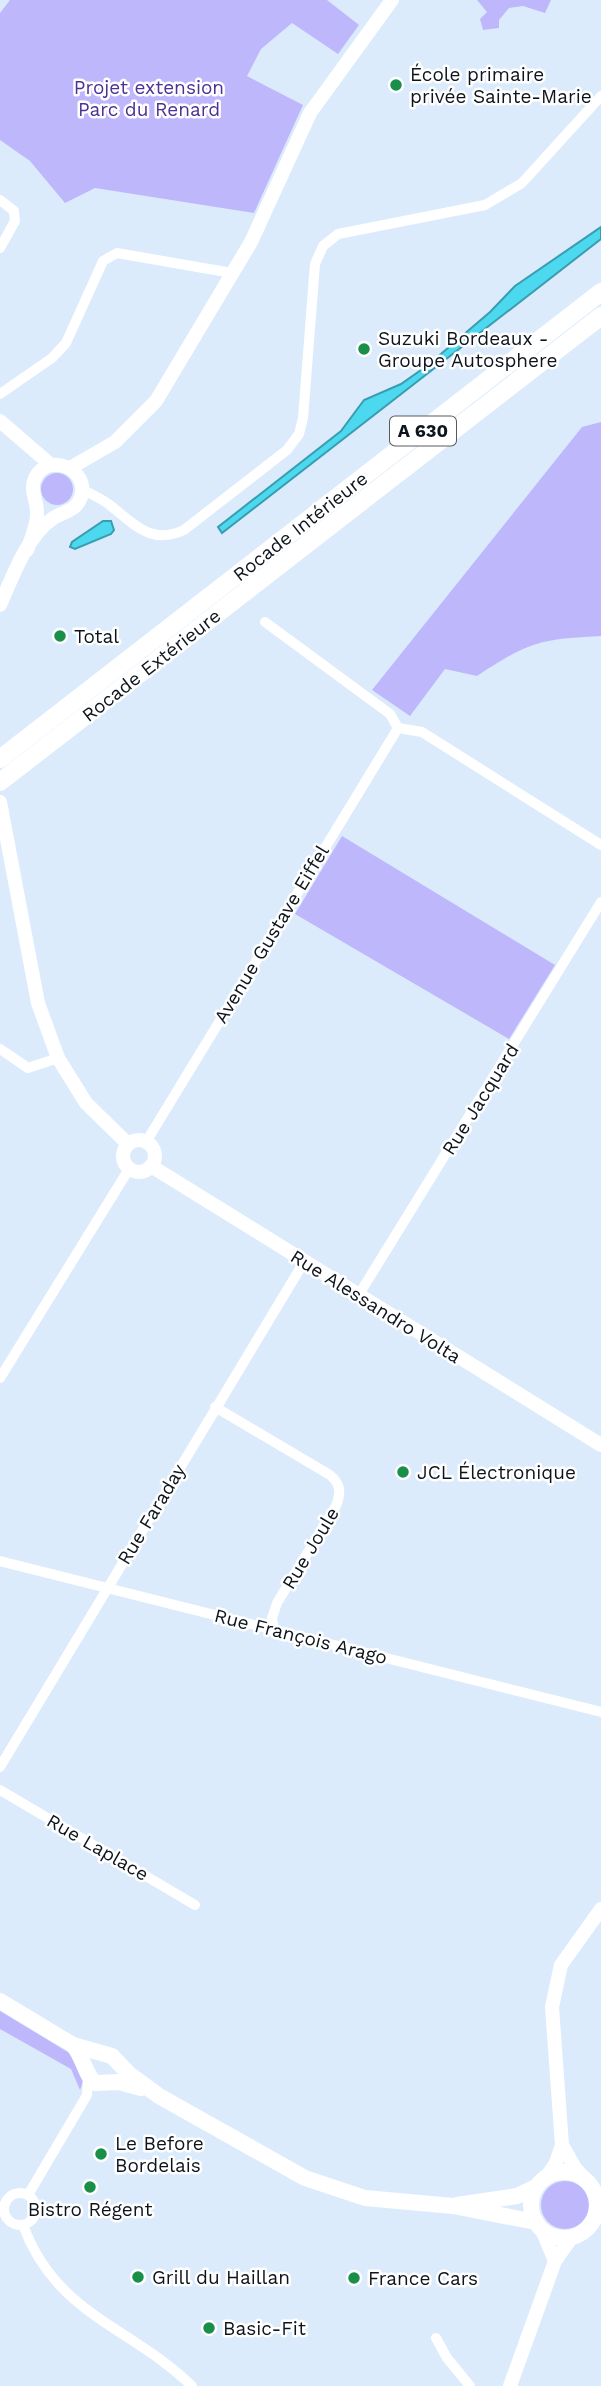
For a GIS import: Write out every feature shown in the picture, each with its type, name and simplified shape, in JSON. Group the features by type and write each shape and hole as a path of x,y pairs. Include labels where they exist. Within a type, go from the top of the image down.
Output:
{"highway":[{"name":"Rocade Intérieure","path":"0,759 601,292"},
{"name":"Rocade Extérieure","path":"0,782 601,316"}],"main road":[{"path":"0,2001 73,2045 99,2054 108,2054 159,2096"},
{"path":"73,2045 95,2083 130,2083 159,2096 263,2157 334,2190 395,2203 453,2206 539,2226 552,2235 572,2237 595,2226 597,2210 594,2188 566,2171 517,2196 453,2206"},
{"path":"87,2071 91,2058 99,2054"},
{"path":"107,2084 118,2072 117,2063"},
{"path":"539,2226 531,2204 541,2182"}],"street":[{"path":"287,159 307,104 384,0"},
{"path":"78,504 85,477 156,401 251,242 310,113 392,0"},
{"path":"70,468 82,488 148,534 174,534 280,456 294,442 303,418 314,272 323,246 345,232 476,207 508,194 522,183 601,96"},
{"path":"0,200 14,211 15,221 0,248"},
{"path":"0,394 52,358 66,343 103,261 108,256 117,253 232,273"},
{"path":"0,421 14,436 51,465 70,468 116,442"},
{"path":"14,436 30,463 38,513 27,551"},
{"path":"34,479 51,465"},
{"path":"0,605 27,551 42,529 78,504 97,498"},
{"path":"35,501 46,512 61,514"},
{"path":"265,622 390,714 398,728 422,732 601,845"},
{"name":"Avenue Gustave Eiffel","path":"146,1142 398,728"},
{"path":"1,807 38,1003 58,1058 86,1103 128,1144"},
{"name":"Rue Jacquard","path":"358,1296 601,902"},
{"path":"0,1049 29,1068 58,1058"},
{"path":"137,1140 146,1142 155,1153 151,1166 138,1172 129,1169 123,1154 128,1144 137,1140"},
{"name":"Rue Alessandro Volta","path":"151,1166 601,1445"},
{"path":"0,1378 129,1169"},
{"name":"Rue Faraday","path":"0,1767 304,1262"},
{"name":"Rue Joule","path":"215,1407 330,1475 339,1486 340,1497 336,1506 277,1603 272,1618 274,1629"},
{"name":"Rue François Arago","path":"0,1560 601,1712"},
{"name":"Rue Laplace","path":"0,1790 195,1905"},
{"path":"541,2182 558,2160 562,2145 552,2007 554,1986 573,1944 601,1909"},
{"path":"28,2195 87,2095 87,2071"},
{"path":"87,2095 107,2084"},
{"path":"562,2145 575,2168 594,2188"},
{"path":"23,2225 32,2220 36,2212 35,2202 28,2195 14,2194 5,2205 8,2219 23,2225 32,2250 55,2284 192,2386"},
{"path":"539,2226 555,2261"},
{"path":"510,2386 555,2261 572,2237"},
{"path":"436,2338 447,2358 470,2386"}],"green space":[{"name":"Projet extension Parc du Renard","path":"10,0 327,0 359,25 338,54 292,23 261,49 247,76 303,105 254,213 95,188 65,203 30,161 0,140 0,13"},
{"path":"477,0 551,0 545,13 523,6 509,8 499,20 499,28 483,30 480,19 487,12"},
{"path":"601,422 601,636 535,644 477,676 445,669 410,716 372,690 582,427"},
{"path":"57,473 68,478 73,489 68,500 57,505 46,500 41,489 46,478"},
{"path":"342,836 555,965 509,1039 295,914"},
{"path":"0,2011 71,2054 83,2082 80,2090 71,2069 0,2029"},
{"path":"565,2181 582,2188 589,2205 582,2222 565,2229 548,2222 541,2205 548,2188"}],"water":[{"path":"601,227 601,239 222,533 218,527 341,431 364,400 401,384 428,365 490,312 515,286"},
{"path":"103,521 111,521 114,530 111,534 75,549 70,547 72,542"}],"place":[{"name":"École primaire privée Sainte-Marie","path":"396,85"},
{"name":"Suzuki Bordeaux - Groupe Autosphere","path":"364,349"},
{"name":"Total","path":"60,636"},
{"name":"JCL Électronique","path":"403,1472"},
{"name":"Le Before Bordelais","path":"101,2154"},
{"name":"Bistro Régent","path":"90,2187"},
{"name":"Grill du Haillan","path":"138,2277"},
{"name":"France Cars","path":"354,2278"},
{"name":"Basic-Fit","path":"209,2328"}]}
